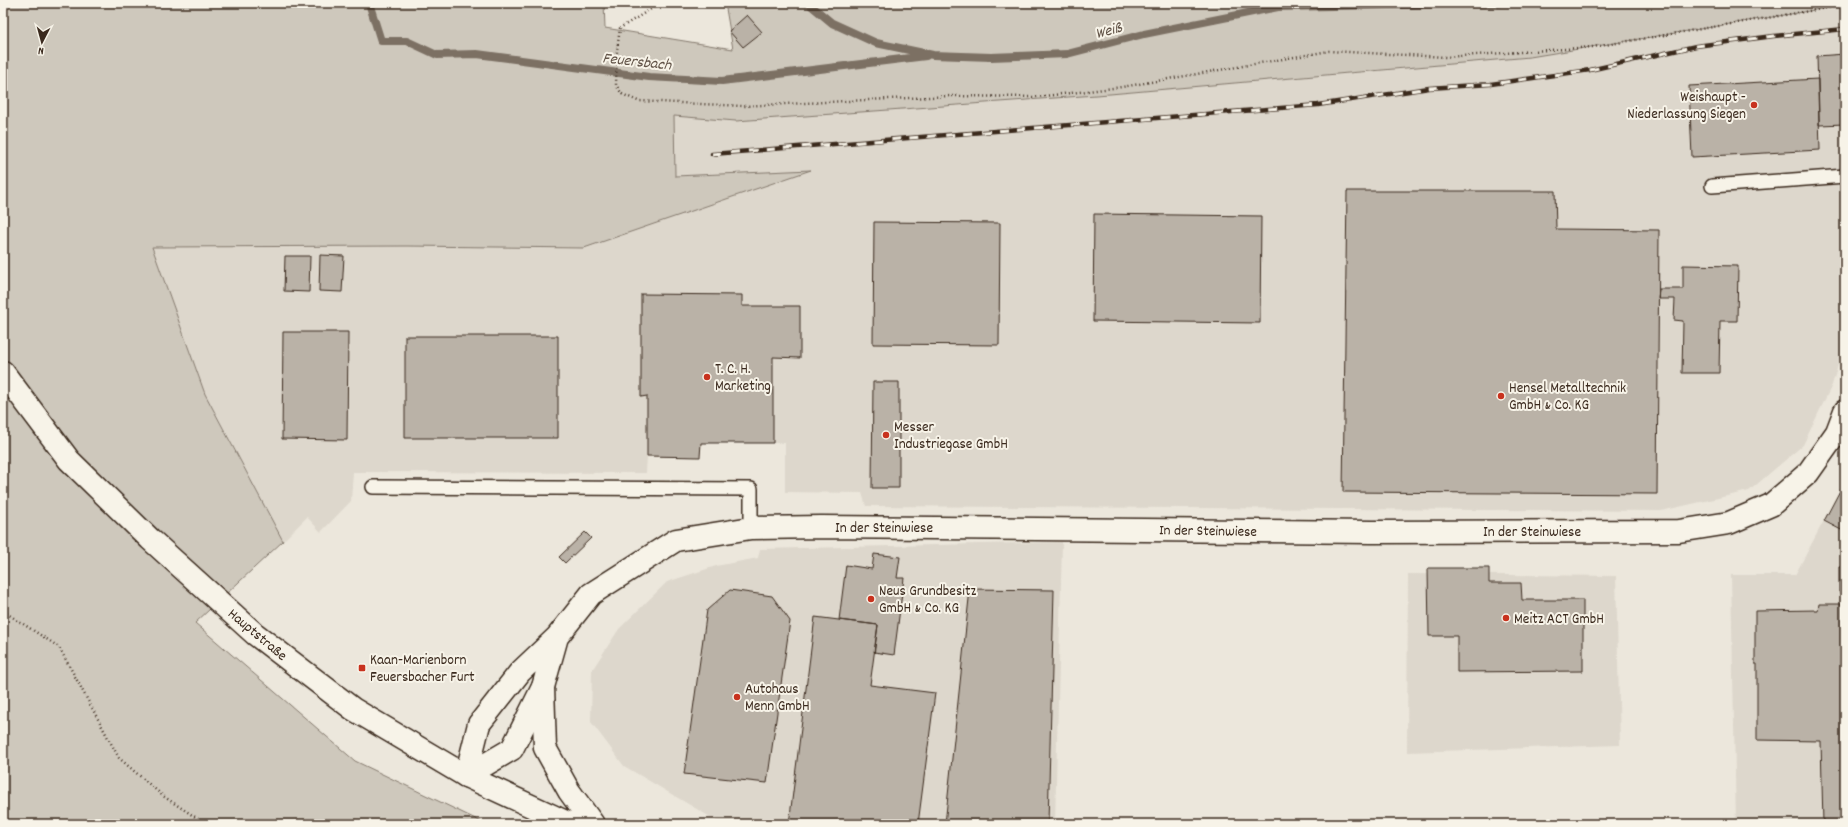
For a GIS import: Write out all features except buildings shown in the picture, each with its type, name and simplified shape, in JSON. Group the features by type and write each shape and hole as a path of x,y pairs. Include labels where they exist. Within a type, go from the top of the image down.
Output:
{"street":[{"name":"Hauptstraße","path":"3,372 69,460 150,539 255,634 353,709 466,776 570,824"},
{"name":"In der Steinwiese","path":"466,776 479,724 520,672 557,637 591,594 676,540 752,528 1059,528 1373,532 1679,531 1729,523 1771,505 1808,473 1837,432 1845,412"},
{"name":"In der Steinwiese","path":"466,776 512,749 543,687 557,637"},
{"path":"543,687 545,748 569,791 593,824"}],"lane":[{"path":"1712,186 1845,176"},
{"path":"373,487 752,489 752,528"}],"path":[{"path":"660,3 620,28 617,50 616,85 622,94 638,101 743,106 951,96 1036,97 1122,87 1330,51 1446,57 1593,46 1845,5"},
{"path":"3,610 59,648 119,758 163,796 206,824"}],"shaded area":[{"path":"3,3 604,3 605,28 733,49 725,3 1845,3 1845,5 1530,57 1110,94 736,121 674,116 675,176 811,170 584,248 407,246 152,247 205,394 283,541 195,623 355,761 486,824 3,824"},
{"path":"1845,5 1845,249 1840,257 1845,257 1845,342 1832,385 1803,445 1749,491 1661,511 866,506 862,493 785,492 785,443 701,443 700,457 647,456 646,473 353,472 351,501 321,532 307,517 283,541 205,394 152,247 407,246 584,248 809,171 675,176 673,116 736,121 1110,94 1530,57"},
{"path":"1845,481 1845,824 1736,824 1731,575 1795,575"},
{"path":"1062,542 1055,824 722,824 624,766 591,722 592,670 619,629 667,582 716,566 758,558 760,549"},
{"name":"Meitz ACT GmbH","path":"1408,574 1616,576 1620,745 1407,752"}],"waterway":[{"name":"Feuersbach","path":"369,3 381,41 407,41 437,55 477,54 649,77 722,81 926,56"},
{"name":"Weiß","path":"808,3 832,23 876,43 933,55 991,57 1067,54 1144,34 1278,7 1498,3"}],"railway":[{"path":"712,154 1318,105 1429,88 1491,84 1590,70 1696,46 1845,29"}],"place":[{"name":"Weishaupt - Niederlassung Siegen","path":"1754,105"},
{"name":"T. C. H. Marketing","path":"707,377"},
{"name":"Hensel Metalltechnik GmbH & Co. KG","path":"1501,396"},
{"name":"Messer Industriegase GmbH","path":"886,435"},
{"name":"Neus Grundbesitz GmbH & Co. KG","path":"871,599"},
{"name":"Meitz ACT GmbH","path":"1506,618"},
{"name":"Kaan-Marienborn Feuersbacher Furt","path":"362,668"},
{"name":"Autohaus Menn GmbH","path":"737,697"}]}
